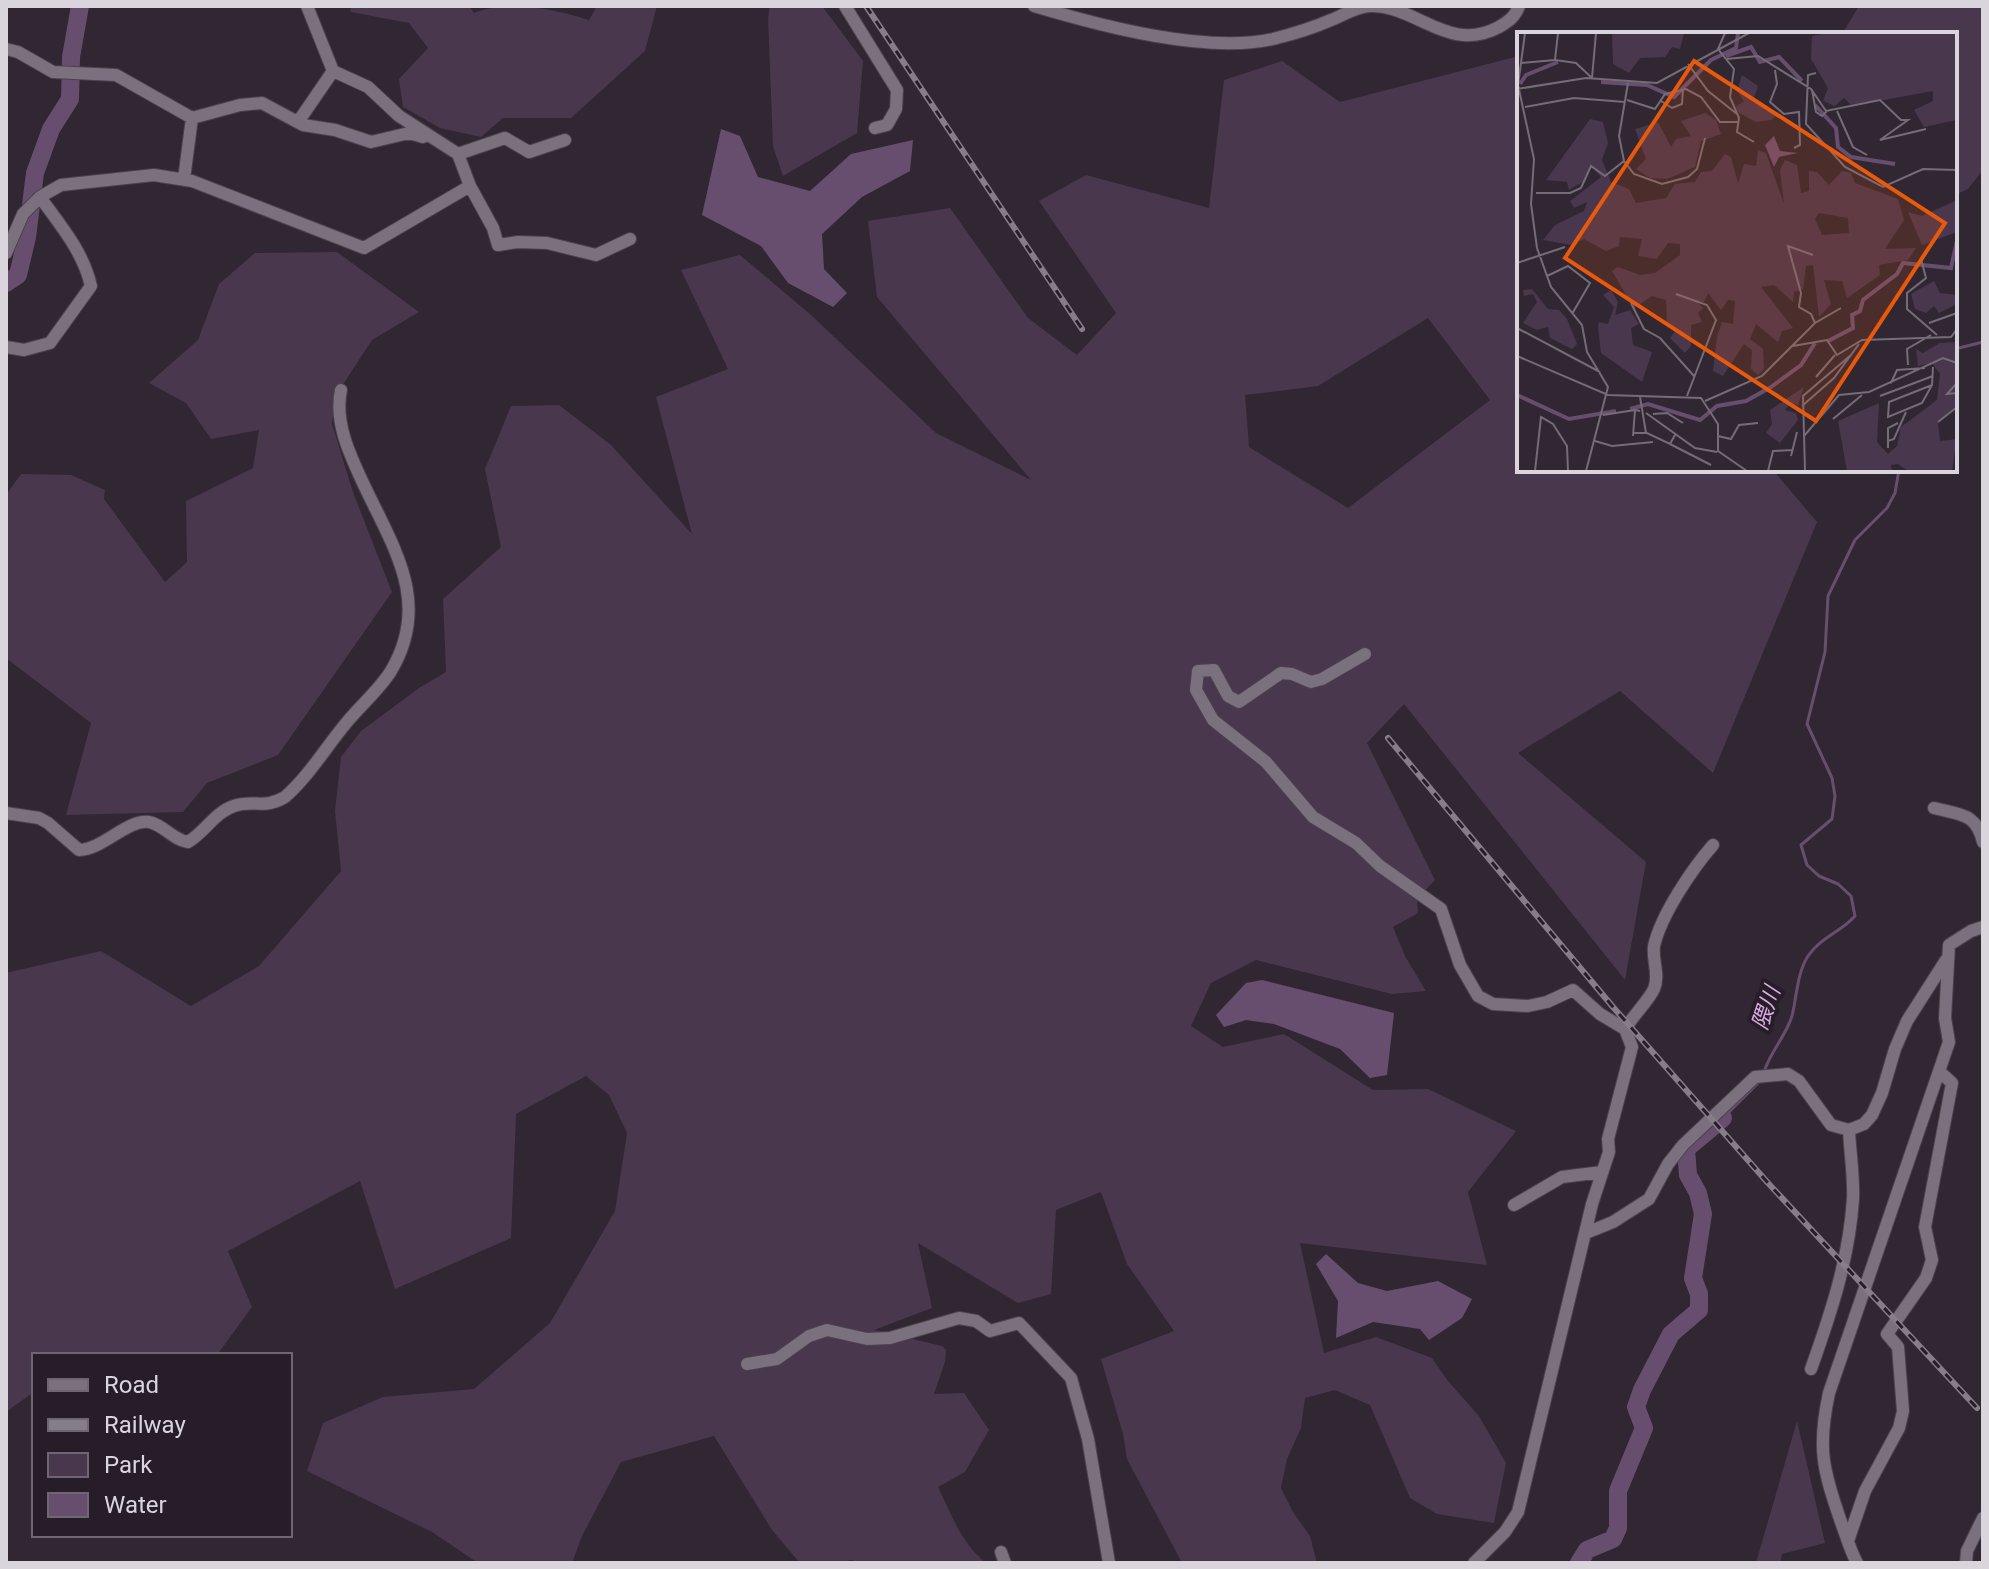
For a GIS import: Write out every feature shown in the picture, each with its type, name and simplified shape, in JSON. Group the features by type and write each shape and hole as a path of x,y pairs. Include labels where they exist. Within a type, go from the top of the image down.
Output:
{"street":[{"path":"307,6 333,71 368,87 399,116 458,154 498,245 547,243 596,255 630,239"},
{"path":"845,6 897,90 896,109 887,125 875,128"},
{"path":"1034,6 1155,35 1228,45 1273,39 1372,6 1391,9 1441,31 1459,35 1481,34 1510,20 1519,6"},
{"path":"6,49 18,52 53,72 116,75 192,118 240,105 262,103 298,122 371,142 409,133 434,140"},
{"path":"298,122 333,71"},
{"path":"184,179 192,118"},
{"path":"458,154 505,138 529,152 565,140"},
{"path":"6,253 23,214 40,197 61,185 74,182 154,175 184,179 269,209 364,248 470,186"},
{"path":"6,347 24,350 50,343 91,286 87,267 72,240 40,197"},
{"path":"6,813 39,818 79,850 97,847 142,822 156,825 188,842 230,807 241,804 272,805 285,797 381,684 397,660 405,636 410,592 349,453 343,433 339,401 341,390"},
{"path":"1365,654 1322,679 1311,682 1281,673 1239,702 1228,696 1214,670 1198,671 1196,690 1213,720 1266,762 1313,817 1356,843 1380,866 1441,909 1460,965 1478,996 1493,1004 1528,1006 1547,1002 1573,990 1600,1014 1625,1029 1632,1047 1608,1139 1609,1152 1586,1233 1518,1512 1505,1532 1474,1563"},
{"path":"1934,808 1973,820 1979,827 1983,842"},
{"path":"1625,1029 1653,990 1657,975 1654,947 1667,915 1697,864 1713,845"},
{"path":"1857,1563 1824,1473 1821,1447 1823,1420 1829,1393 1949,1042 1945,1018 1949,945 1983,927"},
{"path":"1586,1233 1613,1222 1649,1199 1668,1164 1683,1145 1755,1077 1788,1074 1799,1081 1831,1125 1849,1130 1864,1124 1872,1115 1907,1021 1948,957"},
{"path":"1848,1541 1865,1491 1899,1428 1903,1411 1898,1347 1887,1334 1926,1278 1932,1260 1925,1227 1952,1083 1940,1072"},
{"path":"1811,1369 1839,1290 1850,1231 1853,1196 1849,1130"},
{"path":"1514,1205 1562,1177 1602,1172"},
{"path":"747,1364 777,1359 809,1336 827,1330 867,1339 890,1338 959,1318 976,1321 990,1331 1019,1323 1071,1378 1088,1439 1109,1563"},
{"path":"1966,1563 1967,1551 1983,1518"}],"green space":[{"path":"350,6 469,6 474,13 516,7 561,12 589,20 597,6 657,6 645,51 571,118 503,118 481,137 440,128 403,107 399,79 428,48 409,23 351,12"},
{"path":"770,6 822,6 863,61 857,133 783,176 773,146"},
{"path":"1859,6 1983,6 1983,170 1968,189 1957,194 1957,32 1843,32"},
{"path":"1517,57 1517,472 1775,472 1817,522 1713,773 1620,691 1518,753 1646,862 1625,980 1404,704 1367,743 1435,880 1417,899 1418,913 1393,927 1405,956 1426,991 1392,994 1256,960 1211,983 1191,1026 1223,1047 1284,1034 1373,1090 1428,1089 1516,1131 1468,1192 1487,1265 1300,1243 1324,1353 1376,1337 1432,1358 1479,1416 1506,1463 1494,1523 1437,1514 1410,1498 1370,1405 1335,1390 1305,1398 1301,1428 1287,1459 1281,1488 1310,1536 1317,1563 1182,1563 1127,1459 1123,1434 1101,1359 1174,1331 1127,1264 1101,1192 1056,1210 1051,1294 1018,1303 918,1243 932,1308 874,1330 942,1346 946,1350 945,1362 934,1394 964,1393 989,1430 965,1472 938,1487 964,1538 986,1563 857,1563 852,1560 800,1563 772,1530 714,1436 621,1462 582,1536 572,1563 478,1563 432,1532 307,1471 323,1423 383,1397 474,1389 550,1323 615,1211 627,1133 609,1095 586,1076 516,1114 511,1238 395,1289 360,1181 228,1251 252,1307 218,1353 32,1353 32,1393 6,1412 6,973 101,951 191,1006 259,966 341,871 335,811 341,757 361,731 446,672 443,599 501,547 485,469 511,406 559,405 611,445 692,534 656,397 728,369 681,270 740,255 811,315 936,433 1031,480 877,297 868,221 950,208 1028,318 1077,355 1116,313 1039,201 1086,175 1209,208 1224,80 1282,61 1340,102","holes":["1428,318 1490,400 1348,508 1249,447 1245,395 1318,386"]},
{"path":"337,252 419,312 372,340 344,383 334,406 332,424 353,492 392,592 278,755 207,783 183,812 66,815 91,723 6,658 6,495 21,474 71,475 105,490 104,499 165,582 187,562 186,501 253,468 259,430 211,439 186,403 149,383 198,340 219,284 255,253"},
{"path":"1797,1421 1825,1543 1782,1554 1780,1563 1756,1563"}],"water":[{"path":"721,129 740,136 758,177 810,191 851,154 913,140 910,171 862,197 822,234 824,269 847,293 833,307 788,283 761,246 702,215"},
{"path":"1262,980 1394,1013 1387,1075 1370,1078 1340,1049 1274,1024 1246,1020 1224,1027 1216,1015 1246,983"},
{"path":"1326,1254 1358,1283 1387,1291 1438,1281 1472,1299 1462,1318 1429,1340 1420,1329 1373,1322 1336,1338 1338,1301 1316,1264"}],"waterway":[{"path":"6,283 18,275 27,237 35,173 51,129 70,99 71,57 80,6"},
{"name":"隈川","path":"1957,348 1983,342"},
{"name":"隈川","path":"1764,1072 1789,1023 1799,977 1808,956 1855,916 1851,896 1807,865 1801,845 1832,819 1835,796 1832,778 1807,724 1825,652 1828,596 1855,540 1887,508 1895,493 1899,472"},
{"name":"隈川","path":"1723,1118 1762,1079"},
{"name":"隈川","path":"1579,1563 1587,1550 1613,1539 1618,1528 1618,1491 1644,1428 1636,1407 1642,1390 1671,1334 1699,1310 1699,1294 1693,1278 1703,1214 1698,1193 1688,1175 1686,1149 1723,1118"}],"railway":[{"path":"866,6 1082,329"},
{"path":"1388,738 1613,1007 1768,1183 1977,1408"}]}
